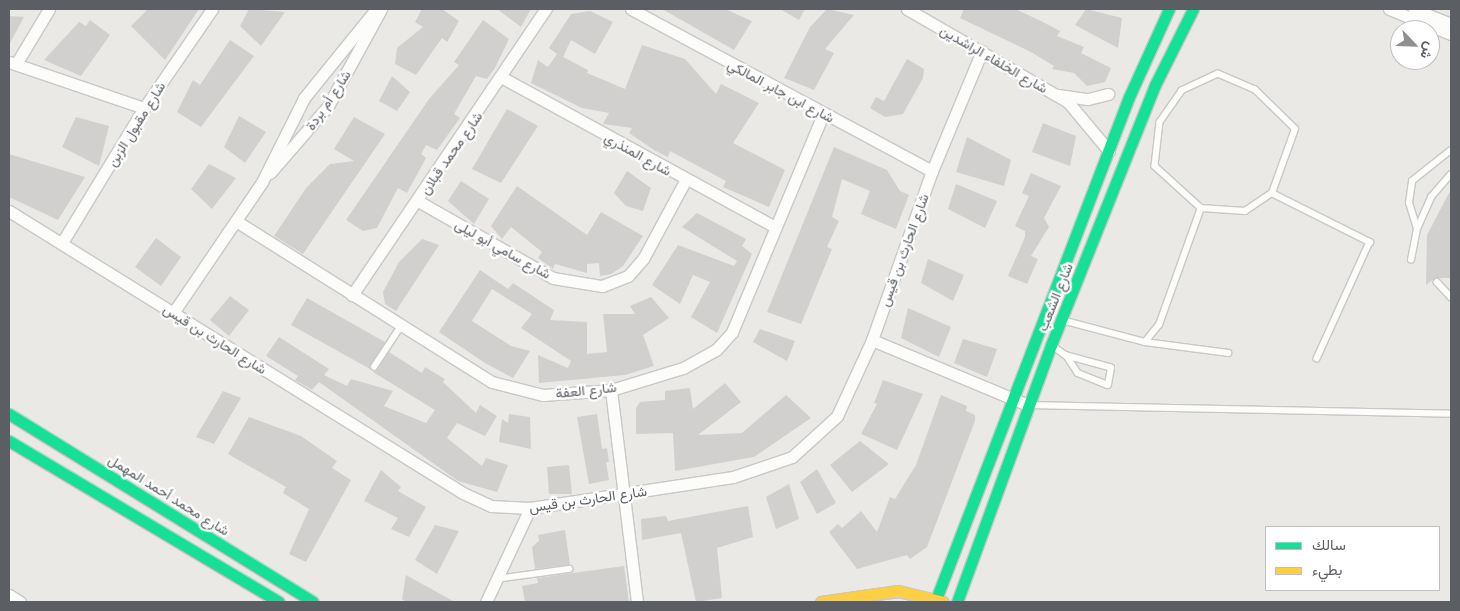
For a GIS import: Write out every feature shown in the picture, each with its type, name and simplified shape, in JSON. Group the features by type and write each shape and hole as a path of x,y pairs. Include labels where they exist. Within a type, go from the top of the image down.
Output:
{"street":[{"path":"49,9 12,63 144,108"},
{"name":"شارع مقبول الزبن","path":"63,241 144,108 212,9"},
{"name":"شارع أم بردة","path":"173,313 262,182 304,98 376,9"},
{"name":"شارع أم بردة","path":"262,182 328,106 381,9"},
{"name":"شارع محمد قبلان","path":"352,295 503,78 546,9"},
{"name":"شارع ابن جابر المالكي","path":"631,9 932,171"},
{"name":"شارع الخلفاء الراشدين","path":"907,9 1055,94 1079,111 1109,151"},
{"name":"شارع الشعب","path":"938,601 1011,399 1109,151 1170,9"},
{"name":"شارع الشعب","path":"957,602 1051,345 1155,85 1193,9"},
{"path":"1389,9 1451,34"},
{"path":"1414,9 1451,24"},
{"name":"شارع الحارث بن قيس","path":"9,210 63,241 173,313 463,494 491,506 530,508 732,477 792,457 837,416 872,340 932,171 982,52"},
{"name":"شارع المنذري","path":"503,78 685,180 775,226"},
{"name":"شارع الخلفاء الراشدين","path":"1055,94 1088,99 1108,94"},
{"name":"شارع العفة","path":"236,221 492,382 524,393 611,390 683,368 716,350 732,332 823,114"},
{"name":"شارع سامي أبو ليلى","path":"418,201 554,278 602,286 628,276 643,260 685,180"},
{"path":"872,340 1028,405"},
{"path":"611,390 637,602"},
{"name":"شارع محمد أحمد المهمل","path":"9,414 313,602"},
{"path":"9,441 279,602"},
{"path":"486,602 494,579 530,508"},
{"path":"821,602 898,591 938,601"},
{"path":"9,595 20,602"}],"lane":[{"path":"1218,74 1254,90 1295,129 1272,194 1245,211 1201,208 1155,166 1160,122 1182,91 1218,74"},
{"path":"1417,229 1409,203 1412,181 1451,150"},
{"path":"1412,260 1417,229 1431,196 1451,174"},
{"path":"1272,194 1370,242 1317,359"},
{"path":"1145,342 1159,325 1201,208"},
{"path":"1437,282 1451,296"},
{"path":"1062,320 1145,342 1228,353"},
{"path":"374,367 401,326"},
{"path":"1051,345 1067,356 1111,368 1108,385 1078,373 1067,356"},
{"path":"1028,405 1451,414"},
{"path":"494,579 569,569"}],"building":[{"path":"148,9 199,9 165,60 131,26"},
{"path":"249,9 285,12 261,46 240,26"},
{"path":"422,9 442,9 459,21 447,42 442,38 416,75 395,64 397,48 423,27 415,22"},
{"path":"497,9 531,9 521,27"},
{"path":"662,9 725,9 752,21 734,50"},
{"path":"780,9 805,9 799,20"},
{"path":"827,9 854,15 825,49 834,53 814,90 784,78 810,27"},
{"path":"964,9 1015,9 1039,20 1060,31 1057,36 1084,47 1081,53 1111,68 1105,82 1087,86 1074,73 1052,69 1054,66 1031,52 960,18"},
{"path":"1086,9 1122,18 1118,48 1075,25"},
{"path":"590,11 613,22 595,54 571,40 563,57 588,70 587,73 625,89 642,45 685,59 716,94 721,84 759,103 733,143 785,170 769,207 723,187 726,181 670,151 668,157 654,150 629,133 632,128 603,124 609,113 582,108 531,83 538,60 548,67 557,54 549,48 571,14"},
{"path":"9,16 24,17 9,45"},
{"path":"90,20 110,35 81,76 44,60 79,22 86,26"},
{"path":"483,20 509,39 495,68 487,79 476,76 454,114 460,118 437,150 426,145 421,154 426,158 407,193 398,188 377,228 363,231 346,220 429,99 459,65 454,62"},
{"path":"230,40 254,56 201,127 177,112 193,80 200,85"},
{"path":"907,59 924,69 923,78 903,114 885,117 870,108 876,97 884,101"},
{"path":"392,76 410,92 397,111 379,101"},
{"path":"507,109 538,126 501,183 472,169"},
{"path":"239,116 266,132 245,163 224,147"},
{"path":"76,117 109,126 99,166 62,147"},
{"path":"354,117 385,134 303,254 274,236 306,188 330,164 354,161 334,149"},
{"path":"1043,123 1076,136 1070,166 1032,152"},
{"path":"967,137 1011,160 1004,186 956,172"},
{"path":"834,147 887,170 900,191 909,195 896,229 861,214 870,191 842,179 832,217 839,221 827,247 832,249 801,324 767,312"},
{"path":"9,154 85,177 58,220 9,197"},
{"path":"209,164 236,178 212,209 191,189"},
{"path":"627,171 651,188 643,211 626,206 614,193"},
{"path":"1031,173 1061,186 1044,218 1049,227 1031,256 1038,259 1027,284 1008,276 1025,237 1025,231 1015,226 1029,196 1022,193"},
{"path":"461,181 489,199 474,224 448,201"},
{"path":"956,184 997,201 985,228 948,209"},
{"path":"517,186 587,235 601,212 643,236 623,266 611,274 600,276 599,263 587,264 587,273 555,264 553,269 538,258 542,252 511,227 502,239 491,226"},
{"path":"1451,189 1451,278 1435,278 1426,285 1427,235"},
{"path":"697,213 746,239 742,246 752,254 717,333 691,317 710,282 693,275 680,304 652,285 678,245 734,266 737,261 682,227"},
{"path":"156,238 181,257 161,286 135,267"},
{"path":"422,239 439,245 396,311 385,304 383,292 399,262"},
{"path":"928,259 964,275 953,301 921,283"},
{"path":"480,270 508,289 513,283 554,310 550,320 587,322 587,354 607,352 603,314 635,314 630,306 651,297 669,318 643,335 654,366 625,375 539,383 538,355 568,368 571,361 521,328 532,314 492,289 472,321 511,346 530,351 513,378 485,363 439,332"},
{"path":"230,296 249,310 229,336 210,320"},
{"path":"307,298 385,342 370,369 291,325"},
{"path":"908,308 951,327 939,357 901,338"},
{"path":"760,329 795,341 787,361 753,342"},
{"path":"279,337 329,369 324,375 347,386 351,379 393,391 384,406 426,423 435,410 373,372 389,352 422,373 425,367 445,379 443,382 476,413 480,405 497,416 485,436 457,423 447,438 482,466 486,458 508,465 497,492 458,481 319,382 312,390 295,380 298,376 266,356"},
{"path":"963,339 997,349 987,377 954,363"},
{"path":"883,380 923,394 897,450 861,434 877,404 874,403"},
{"path":"725,383 741,402 698,435 742,433 786,395 811,418 754,457 675,471 673,433 636,434 636,408 640,402 665,400 665,391 690,388 693,409"},
{"path":"223,391 241,398 214,444 196,437"},
{"path":"941,395 967,406 966,411 975,415 975,421 927,547 910,559 907,555 857,569 829,532 838,524 842,528 861,511 877,532 890,497 895,499 916,465"},
{"path":"509,414 530,417 531,449 499,442 502,419 508,423"},
{"path":"597,414 602,449 607,448 609,462 606,462 609,480 589,484 577,417"},
{"path":"249,417 301,436 337,461 332,468 351,480 306,562 289,554 309,509 283,493 286,487 228,454"},
{"path":"860,441 889,464 852,492 830,465"},
{"path":"569,465 572,494 549,494 547,467"},
{"path":"817,469 836,503 817,514 800,482"},
{"path":"381,470 401,487 398,491 426,507 409,537 391,529 398,518 364,501"},
{"path":"789,484 799,519 776,529 766,497"},
{"path":"748,506 753,537 717,548 722,598 696,602 681,533 642,540 641,519 666,516 668,521"},
{"path":"435,525 459,531 437,574 415,560"},
{"path":"565,530 570,565 535,569 532,547 539,541 538,535"},
{"path":"624,566 629,602 525,602 522,586 538,583 537,578"},
{"path":"406,575 455,602 406,602 402,599"}],"traffic: fast":[{"path":"935,602 1129,97 1169,9"},
{"path":"957,602 1051,345 1155,85 1193,9"},
{"path":"9,414 313,602"},
{"path":"9,441 279,602"}],"traffic: slow":[{"path":"821,602 898,591 943,602"}]}
